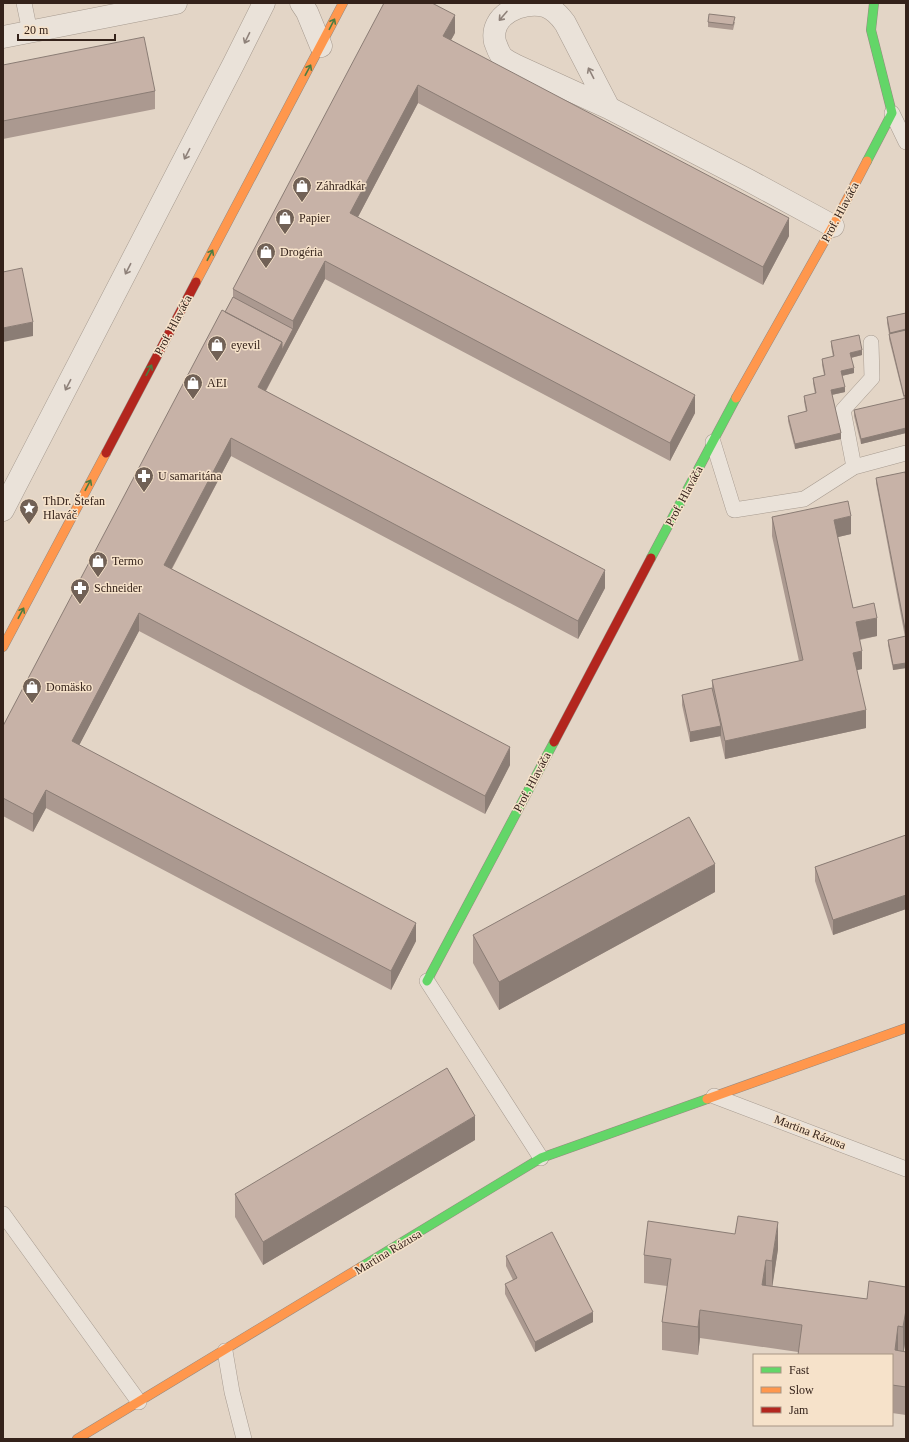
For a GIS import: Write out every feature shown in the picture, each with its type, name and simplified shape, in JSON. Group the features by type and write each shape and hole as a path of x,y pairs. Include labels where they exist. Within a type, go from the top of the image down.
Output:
{"street":[{"path":"3,37 176,3"},
{"path":"3,510 231,70 264,3"},
{"path":"301,3 307,12 321,46"},
{"name":"Prof. Hlaváča","path":"3,647 343,3"},
{"path":"609,108 565,24 556,13 545,6 531,3 517,6 505,12 497,23 494,35 497,47 503,58 516,66 609,108 833,226"},
{"path":"874,3 871,30 892,113"},
{"name":"Prof. Hlaváča","path":"427,981 713,442 833,226 892,113"},
{"name":"Martina Rázusa","path":"76,1439 225,1351 541,1158 906,1028"}],"lane":[{"path":"24,3 30,32"},
{"path":"892,113 906,142"},
{"path":"854,467 843,410 872,378 870,343"},
{"path":"713,442 734,510 804,499 854,467 906,453"},
{"path":"427,981 541,1158"},
{"name":"Martina Rázusa","path":"714,1096 906,1169"},
{"path":"3,1214 139,1402"},
{"path":"225,1351 232,1392 244,1439"}],"building":[{"path":"384,3 432,3 455,15 443,36 789,218 763,267 418,85 350,213 695,395 670,443 325,261 293,321 233,289"},
{"path":"709,14 735,17 733,25 708,22"},
{"path":"144,37 155,91 3,121 3,65"},
{"path":"22,268 33,322 3,328 3,272"},
{"path":"233,297 293,329 282,350 282,342 225,312"},
{"path":"222,310 282,342 258,387 605,570 578,621 231,438 164,565 510,747 485,796 139,613 72,741 416,923 391,971 46,790 33,814 3,798 3,726"},
{"path":"906,313 906,329 890,333 887,317"},
{"path":"906,330 906,395 904,396 889,334"},
{"path":"859,335 862,350 850,353 854,368 841,371 845,387 831,390 841,433 795,444 788,416 807,411 804,396 816,393 813,378 825,375 822,359 834,356 831,341"},
{"path":"906,398 906,428 861,439 854,410"},
{"path":"905,472 906,477 906,634 876,478"},
{"path":"848,501 851,516 834,520 853,608 874,603 877,618 856,622 862,651 853,653 866,710 725,741 712,680 803,660 772,517"},
{"path":"906,636 906,663 893,665 888,640"},
{"path":"712,688 721,726 690,732 682,695"},
{"path":"689,817 715,864 499,982 473,935"},
{"path":"906,835 906,895 833,920 815,867"},
{"path":"447,1068 475,1116 263,1242 235,1194"},
{"path":"738,1216 778,1222 772,1261 766,1260 762,1285 867,1299 869,1281 906,1287 906,1310 903,1327 898,1326 895,1350 906,1352 906,1387 893,1385 893,1354 798,1354 802,1325 700,1310 698,1327 662,1322 671,1259 644,1255 648,1221 735,1234"},
{"path":"552,1232 593,1312 535,1342 505,1284 517,1278 506,1256"}],"traffic: fast":[{"path":"867,161 892,113 871,30 874,3"},
{"path":"651,558 736,398"},
{"path":"427,981 554,742"},
{"path":"361,1267 541,1158 707,1099"}],"traffic: slow":[{"path":"196,282 343,3"},
{"path":"736,398 833,226 867,161"},
{"path":"3,647 106,453"},
{"path":"707,1099 906,1028"},
{"path":"77,1439 361,1267"}],"traffic: jam":[{"path":"106,453 196,282"},
{"path":"554,742 651,558"}],"place":[{"name":"Záhradkár","path":"302,203"},
{"name":"Papier","path":"285,235"},
{"name":"Drogéria","path":"266,269"},
{"name":"eyevil","path":"217,362"},
{"name":"AEI","path":"193,400"},
{"name":"U samaritána","path":"144,493"},
{"name":"ThDr. Štefan Hlaváč","path":"29,525"},
{"name":"Termo","path":"98,578"},
{"name":"Schneider","path":"80,605"},
{"name":"Domäsko","path":"32,704"}]}
